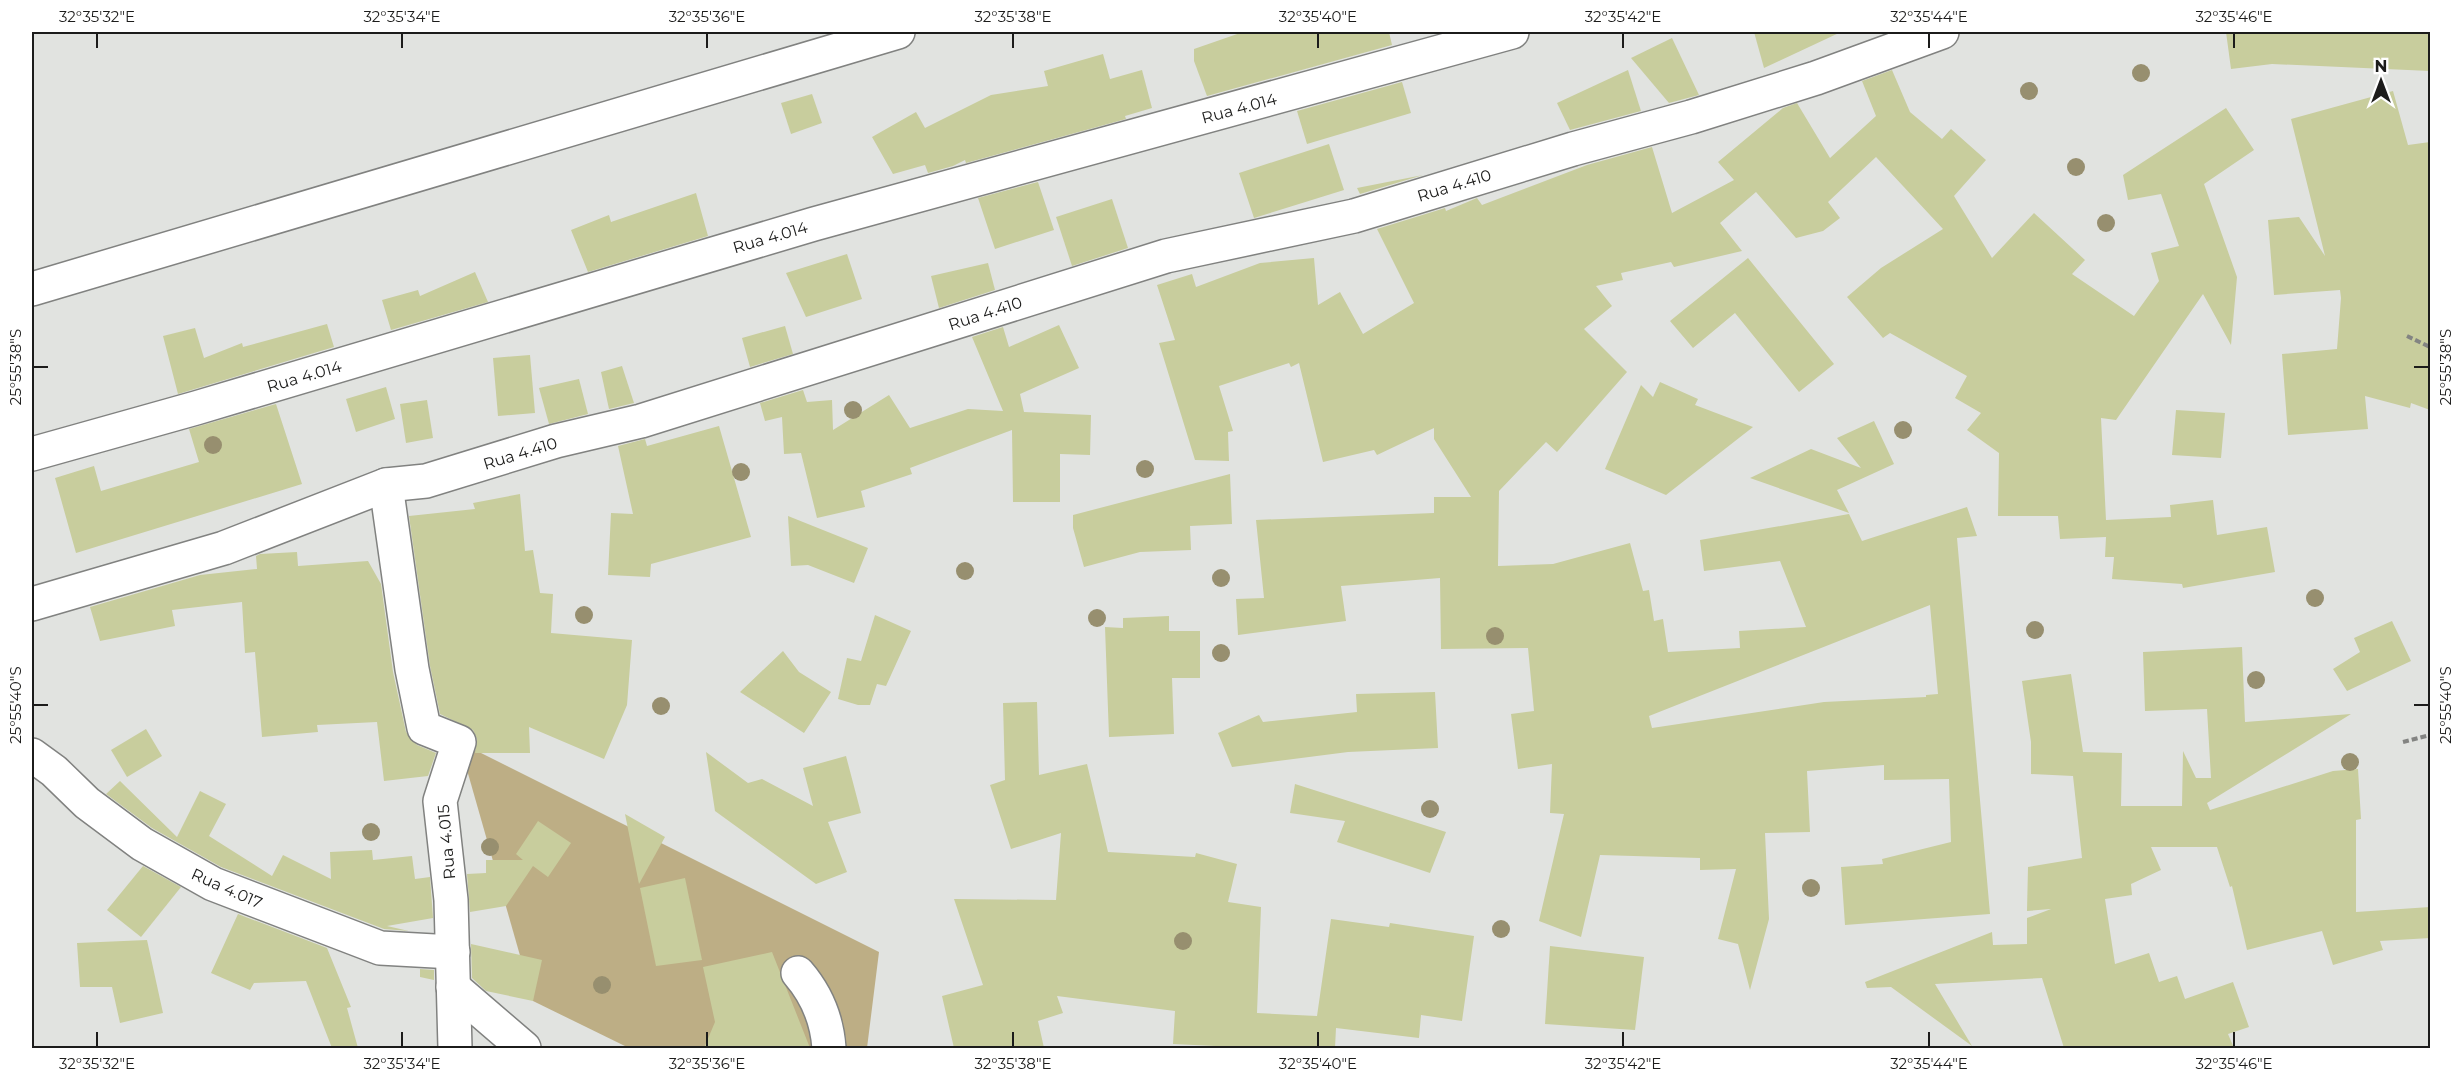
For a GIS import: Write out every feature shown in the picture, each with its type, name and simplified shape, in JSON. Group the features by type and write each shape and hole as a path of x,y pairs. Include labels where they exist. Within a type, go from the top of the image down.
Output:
{"street":[{"path":"32,289 898,32"},
{"name":"Rua 4.014","path":"32,454 207,405 814,224 1512,32"},
{"name":"Rua 4.410","path":"32,604 224,548 386,485 426,481 556,441 641,421 1166,256 1354,216 1816,78 1942,32"},
{"name":"Rua 4.015","path":"386,485 412,669 424,728 459,742 440,801 452,900 455,1048"},
{"name":"Rua 4.017","path":"32,755 54,771 87,803 142,844 213,885 380,948 453,952"},
{"path":"798,973 814,990 827,1030 829,1048"},
{"path":"453,987 524,1048"}],"path":[{"path":"2407,336 2430,347"},
{"path":"2403,742 2430,735"}],"shaded area":[{"path":"459,742 879,952 867,1048 629,1048 533,1001"}],"building":[{"path":"1243,32 1389,32 1392,45 1207,96 1194,61 1194,49"},
{"path":"1754,32 1841,32 1764,68"},
{"path":"2226,32 2430,32 2430,71 2272,64 2231,69"},
{"path":"1672,38 1699,95 1669,103 1631,58"},
{"path":"1103,54 1110,79 1142,70 1152,108 1125,116 1126,119 966,163 965,160 928,173 925,165 893,174 872,137 916,112 925,128 991,95 1048,86 1044,71"},
{"path":"1628,70 1641,111 1570,130 1557,103"},
{"path":"1892,70 1910,112 1942,139 1951,129 1986,160 1954,196 1992,258 2034,213 2085,260 2072,274 2134,316 2159,281 2151,253 2179,246 2161,194 2128,200 2123,175 2226,108 2254,150 2204,184 2237,277 2231,345 2203,294 2116,420 2101,418 2106,520 2171,517 2170,505 2213,500 2217,535 2267,527 2275,572 2183,588 2182,584 2112,579 2114,557 2105,557 2106,537 2060,539 2058,516 1998,516 1999,453 1967,430 1981,413 1955,398 1967,376 1890,333 1883,338 1847,297 1881,268 1943,229 1876,157 1828,202 1840,218 1823,231 1796,238 1756,192 1720,223 1742,251 1674,267 1671,262 1621,273 1623,280 1596,286 1612,306 1584,329 1627,372 1557,452 1546,442 1499,491 1498,566 1553,564 1630,543 1643,591 1649,590 1654,621 1663,619 1668,652 1740,648 1739,631 1806,627 1780,561 1704,571 1700,540 1849,514 1862,541 1967,507 1977,536 1957,538 1990,914 1845,925 1841,867 1883,864 1882,859 1951,842 1949,779 1884,780 1884,765 1807,771 1810,832 1765,833 1769,919 1750,990 1738,944 1718,939 1736,869 1700,870 1700,858 1600,855 1581,937 1539,921 1564,814 1550,813 1552,764 1518,769 1511,714 1534,711 1528,648 1441,649 1440,578 1341,586 1346,621 1238,635 1236,599 1264,598 1256,520 1434,513 1434,497 1471,497 1434,439 1434,428 1377,455 1374,450 1323,462 1299,363 1291,367 1289,363 1219,386 1233,431 1228,432 1229,461 1195,460 1159,343 1175,340 1157,285 1192,274 1196,287 1260,263 1314,258 1318,305 1340,292 1363,334 1414,303 1377,229 1445,208 1446,211 1477,198 1482,205 1587,165 1652,147 1672,213 1734,180 1718,162 1783,108 1797,103 1830,158 1876,116 1862,81","holes":["1930,605 1938,694 1926,695 1926,697 1824,702 1652,728 1649,716"]},
{"path":"1402,82 1411,113 1307,144 1297,111"},
{"path":"2393,91 2408,145 2430,142 2430,410 2411,403 2410,408 2365,396 2368,429 2288,435 2282,354 2337,349 2341,298 2340,290 2274,295 2268,220 2299,217 2325,256 2291,119"},
{"path":"812,94 822,123 791,134 781,103"},
{"path":"1329,144 1344,190 1254,218 1239,173"},
{"path":"1423,175 1360,194 1357,188"},
{"path":"1038,182 1054,230 995,249 978,198"},
{"path":"696,193 708,236 588,272 571,230 609,215 611,222"},
{"path":"1112,199 1128,248 1072,266 1056,217"},
{"path":"847,254 862,299 806,317 786,273"},
{"path":"1748,258 1834,364 1799,392 1735,313 1693,348 1670,321"},
{"path":"988,263 995,290 939,308 931,276"},
{"path":"475,272 488,302 391,330 382,300 418,290 420,296"},
{"path":"327,324 334,347 178,394 163,336 195,328 204,358 242,343 243,347"},
{"path":"1059,325 1079,368 1020,394 1024,412 1091,415 1090,455 1060,454 1060,502 1013,502 1012,430 910,468 912,474 861,491 865,507 817,518 801,453 784,454 782,417 765,421 760,403 803,390 807,402 832,400 833,430 889,395 910,428 968,409 1003,411 972,337 1003,327 1009,347"},
{"path":"785,326 793,354 750,367 742,338"},
{"path":"530,355 535,413 498,416 493,358"},
{"path":"622,366 634,403 609,409 601,372"},
{"path":"579,379 588,414 549,424 539,388"},
{"path":"1660,382 1698,399 1695,405 1753,427 1666,495 1605,469 1641,385 1653,397"},
{"path":"386,387 395,419 356,432 346,399"},
{"path":"427,400 433,438 406,443 400,404"},
{"path":"276,404 302,484 76,553 55,478 94,466 101,491 199,462 189,429"},
{"path":"2176,410 2225,413 2221,458 2172,455"},
{"path":"1874,421 1894,464 1837,490 1849,513 1750,478 1811,449 1861,468 1837,438"},
{"path":"719,426 751,537 651,564 650,577 608,575 611,513 633,514 618,446 645,439 647,446"},
{"path":"1230,474 1232,524 1190,526 1191,550 1140,552 1084,567 1073,528 1073,515"},
{"path":"520,494 525,551 533,550 540,593 553,594 551,633 632,640 627,705 604,759 529,727 530,753 475,753 477,739 473,730 440,714 430,666 409,516 475,509 473,503"},
{"path":"788,516 868,548 854,583 808,565 791,566"},
{"path":"297,552 298,566 368,561 381,584 393,672 406,732 417,745 436,753 428,776 384,781 377,722 317,725 318,732 262,737 255,652 245,653 242,602 172,610 175,626 100,641 90,607 200,575 257,569 256,556 260,554"},
{"path":"875,615 911,631 886,686 877,684 870,705 858,705 838,699 847,658 861,661"},
{"path":"1169,616 1169,631 1200,631 1200,678 1172,678 1174,734 1109,737 1105,627 1123,628 1123,618"},
{"path":"2392,621 2411,661 2347,691 2333,669 2360,652 2354,638"},
{"path":"2242,647 2245,722 2351,714 2207,803 2210,810 2333,771 2358,769 2361,819 2356,820 2356,912 2430,907 2430,938 2380,941 2383,950 2333,965 2322,931 2247,950 2232,886 2230,887 2217,847 2151,847 2161,870 2131,884 2132,895 2105,899 2115,964 2149,953 2159,982 2177,976 2185,999 2233,982 2249,1027 2228,1034 2234,1048 2064,1048 2042,978 1935,984 1972,1046 1891,987 1867,988 1865,982 1992,932 1993,945 2027,944 2027,918 2051,909 2027,911 2028,867 2082,858 2073,776 2031,774 2031,742 2022,681 2071,674 2083,752 2122,753 2121,806 2182,806 2183,751 2196,778 2211,778 2207,709 2145,711 2143,652"},
{"path":"783,651 799,672 831,692 804,733 740,692"},
{"path":"1435,692 1438,748 1348,752 1232,767 1218,733 1259,715 1263,722 1357,712 1356,694"},
{"path":"1037,702 1039,775 1087,764 1108,852 1195,857 1196,853 1237,864 1228,902 1261,907 1257,1013 1317,1016 1331,919 1389,927 1390,923 1474,936 1462,1021 1421,1015 1419,1038 1336,1028 1335,1048 1257,1048 1173,1044 1175,1011 1057,996 1063,1013 1038,1021 1044,1048 954,1048 942,996 983,985 954,899 1056,900 1061,833 1011,849 990,785 1005,780 1003,703"},
{"path":"146,729 162,756 127,777 111,750"},
{"path":"706,752 748,783 762,779 813,806 803,768 846,756 861,813 828,822 847,872 816,884 715,811"},
{"path":"120,781 177,837 200,791 226,804 209,836 272,876 283,855 331,879 330,852 372,850 373,860 412,856 415,879 430,877 433,918 387,926 409,931 384,929 221,867 152,828 106,794"},
{"path":"1295,784 1446,832 1430,873 1337,842 1345,821 1290,813"},
{"path":"625,814 665,837 639,884"},
{"path":"538,821 571,843 548,877 533,866 506,906 470,912 467,874 486,873 486,860 523,860 516,854"},
{"path":"143,866 181,887 141,937 107,910"},
{"path":"685,878 702,960 656,966 640,888"},
{"path":"238,914 327,948 351,1007 347,1008 358,1048 332,1048 306,981 254,983 250,990 211,973"},
{"path":"147,940 163,1013 120,1023 112,987 80,987 77,943"},
{"path":"471,944 542,960 533,1001 486,991 472,978"},
{"path":"1550,946 1644,957 1635,1030 1545,1024"},
{"path":"772,952 810,1048 704,1048 715,1022 703,967"},
{"path":"420,969 434,970 434,980 420,977"}]}
